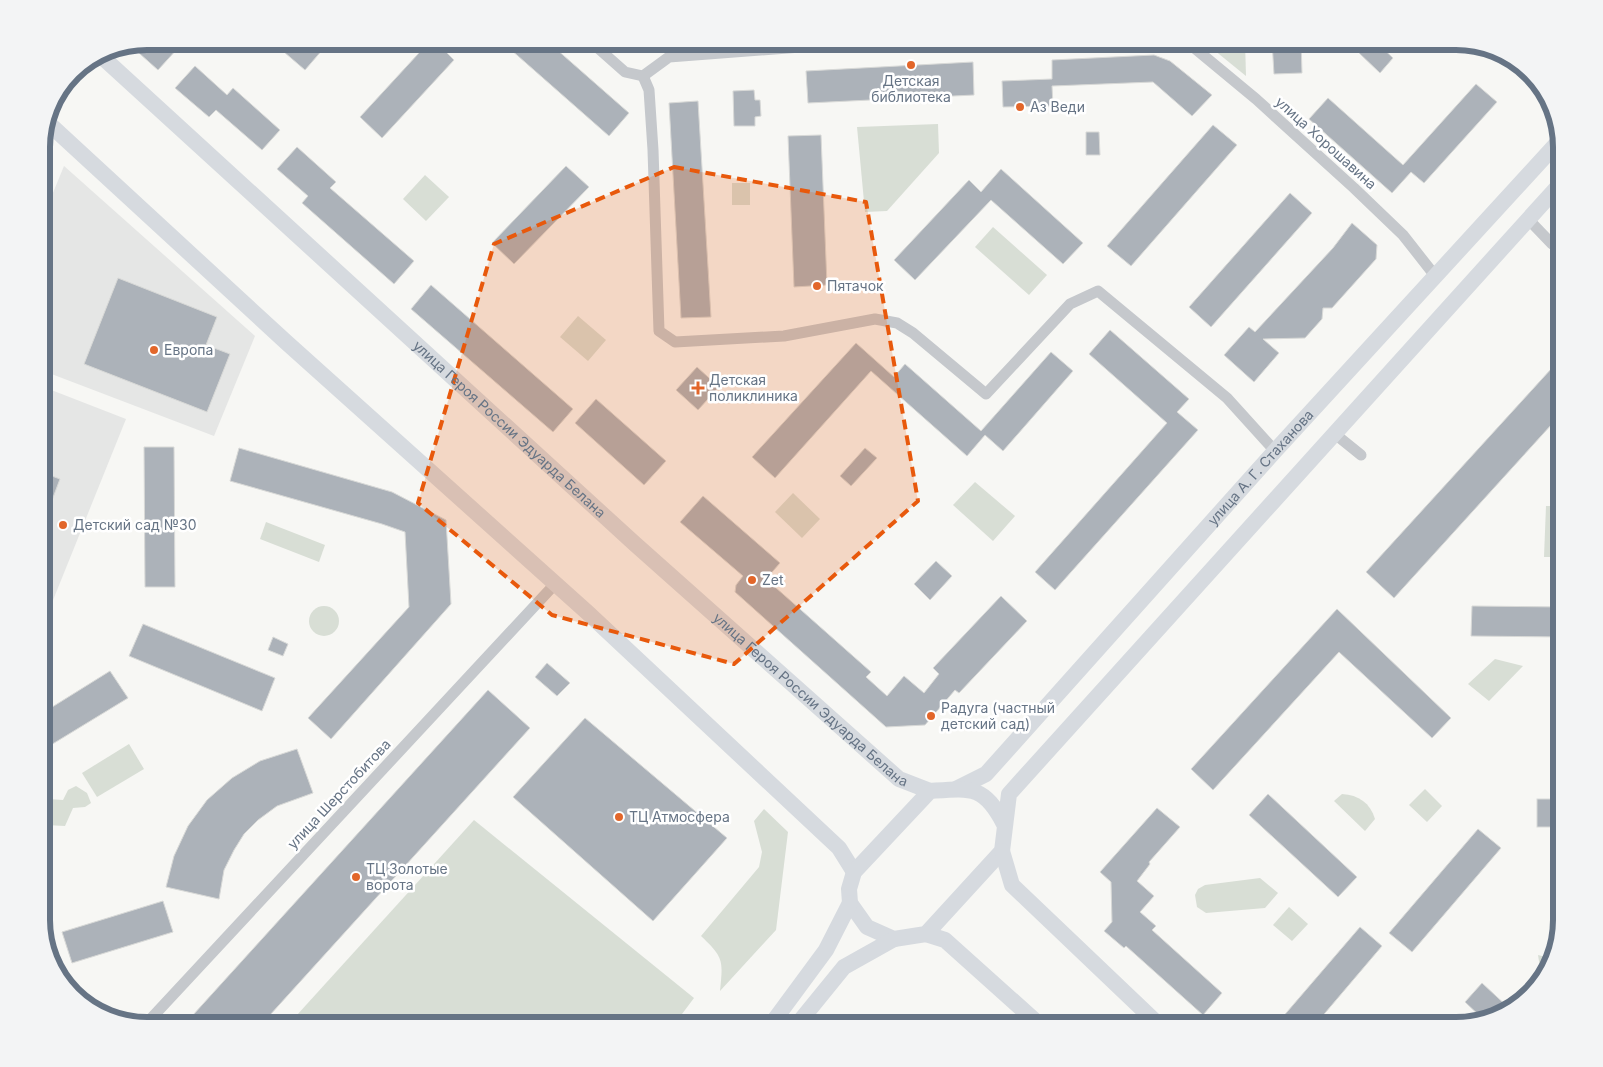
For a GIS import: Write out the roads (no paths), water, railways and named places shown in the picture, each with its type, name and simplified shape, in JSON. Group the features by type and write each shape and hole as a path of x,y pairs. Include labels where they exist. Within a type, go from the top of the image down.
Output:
{"street":[{"path":"600,50 625,72 643,76 669,57 761,50"},
{"name":"улица Хорошавина","path":"1197,50 1256,100 1361,195 1403,235 1436,277"},
{"name":"улица Героя России Эдуарда Белана","path":"105,59 635,544 899,779 930,791"},
{"path":"643,76 649,90 653,150 659,331 675,342 784,336 875,318 897,323 913,333 986,394 1070,304 1098,291 1227,398 1276,451"},
{"path":"52,127 279,336 555,584 838,848 854,872"},
{"name":"улица А. Г. Стаханова","path":"956,789 986,774 1276,451 1553,148"},
{"path":"1151,1017 1012,885 1002,852 1009,794 1553,192"},
{"path":"1528,219 1552,244 1553,243"},
{"path":"1335,434 1361,455"},
{"name":"улица Шерстобитова","path":"152,1017 555,584"},
{"path":"777,1017 826,950 850,903 849,889 854,872 930,791 956,789 979,792 994,804 1004,824"},
{"path":"926,934 1002,852"},
{"path":"850,903 867,927 894,939"},
{"path":"803,1017 844,967 894,939 926,934 945,940 1031,1017"}],"place":[{"name":"Детская библиотека","path":"911,65"},
{"name":"Аз Веди","path":"1020,107"},
{"name":"Пятачок","path":"817,286"},
{"name":"Европа","path":"154,350"},
{"name":"Детская поликлиника","path":"698,388"},
{"name":"Детский сад №30","path":"63,525"},
{"name":"Zet","path":"752,580"},
{"name":"Радуга (частный детский сад)","path":"931,716"},
{"name":"ТЦ Атмосфера","path":"619,817"},
{"name":"ТЦ Золотые ворота","path":"356,877"}]}
